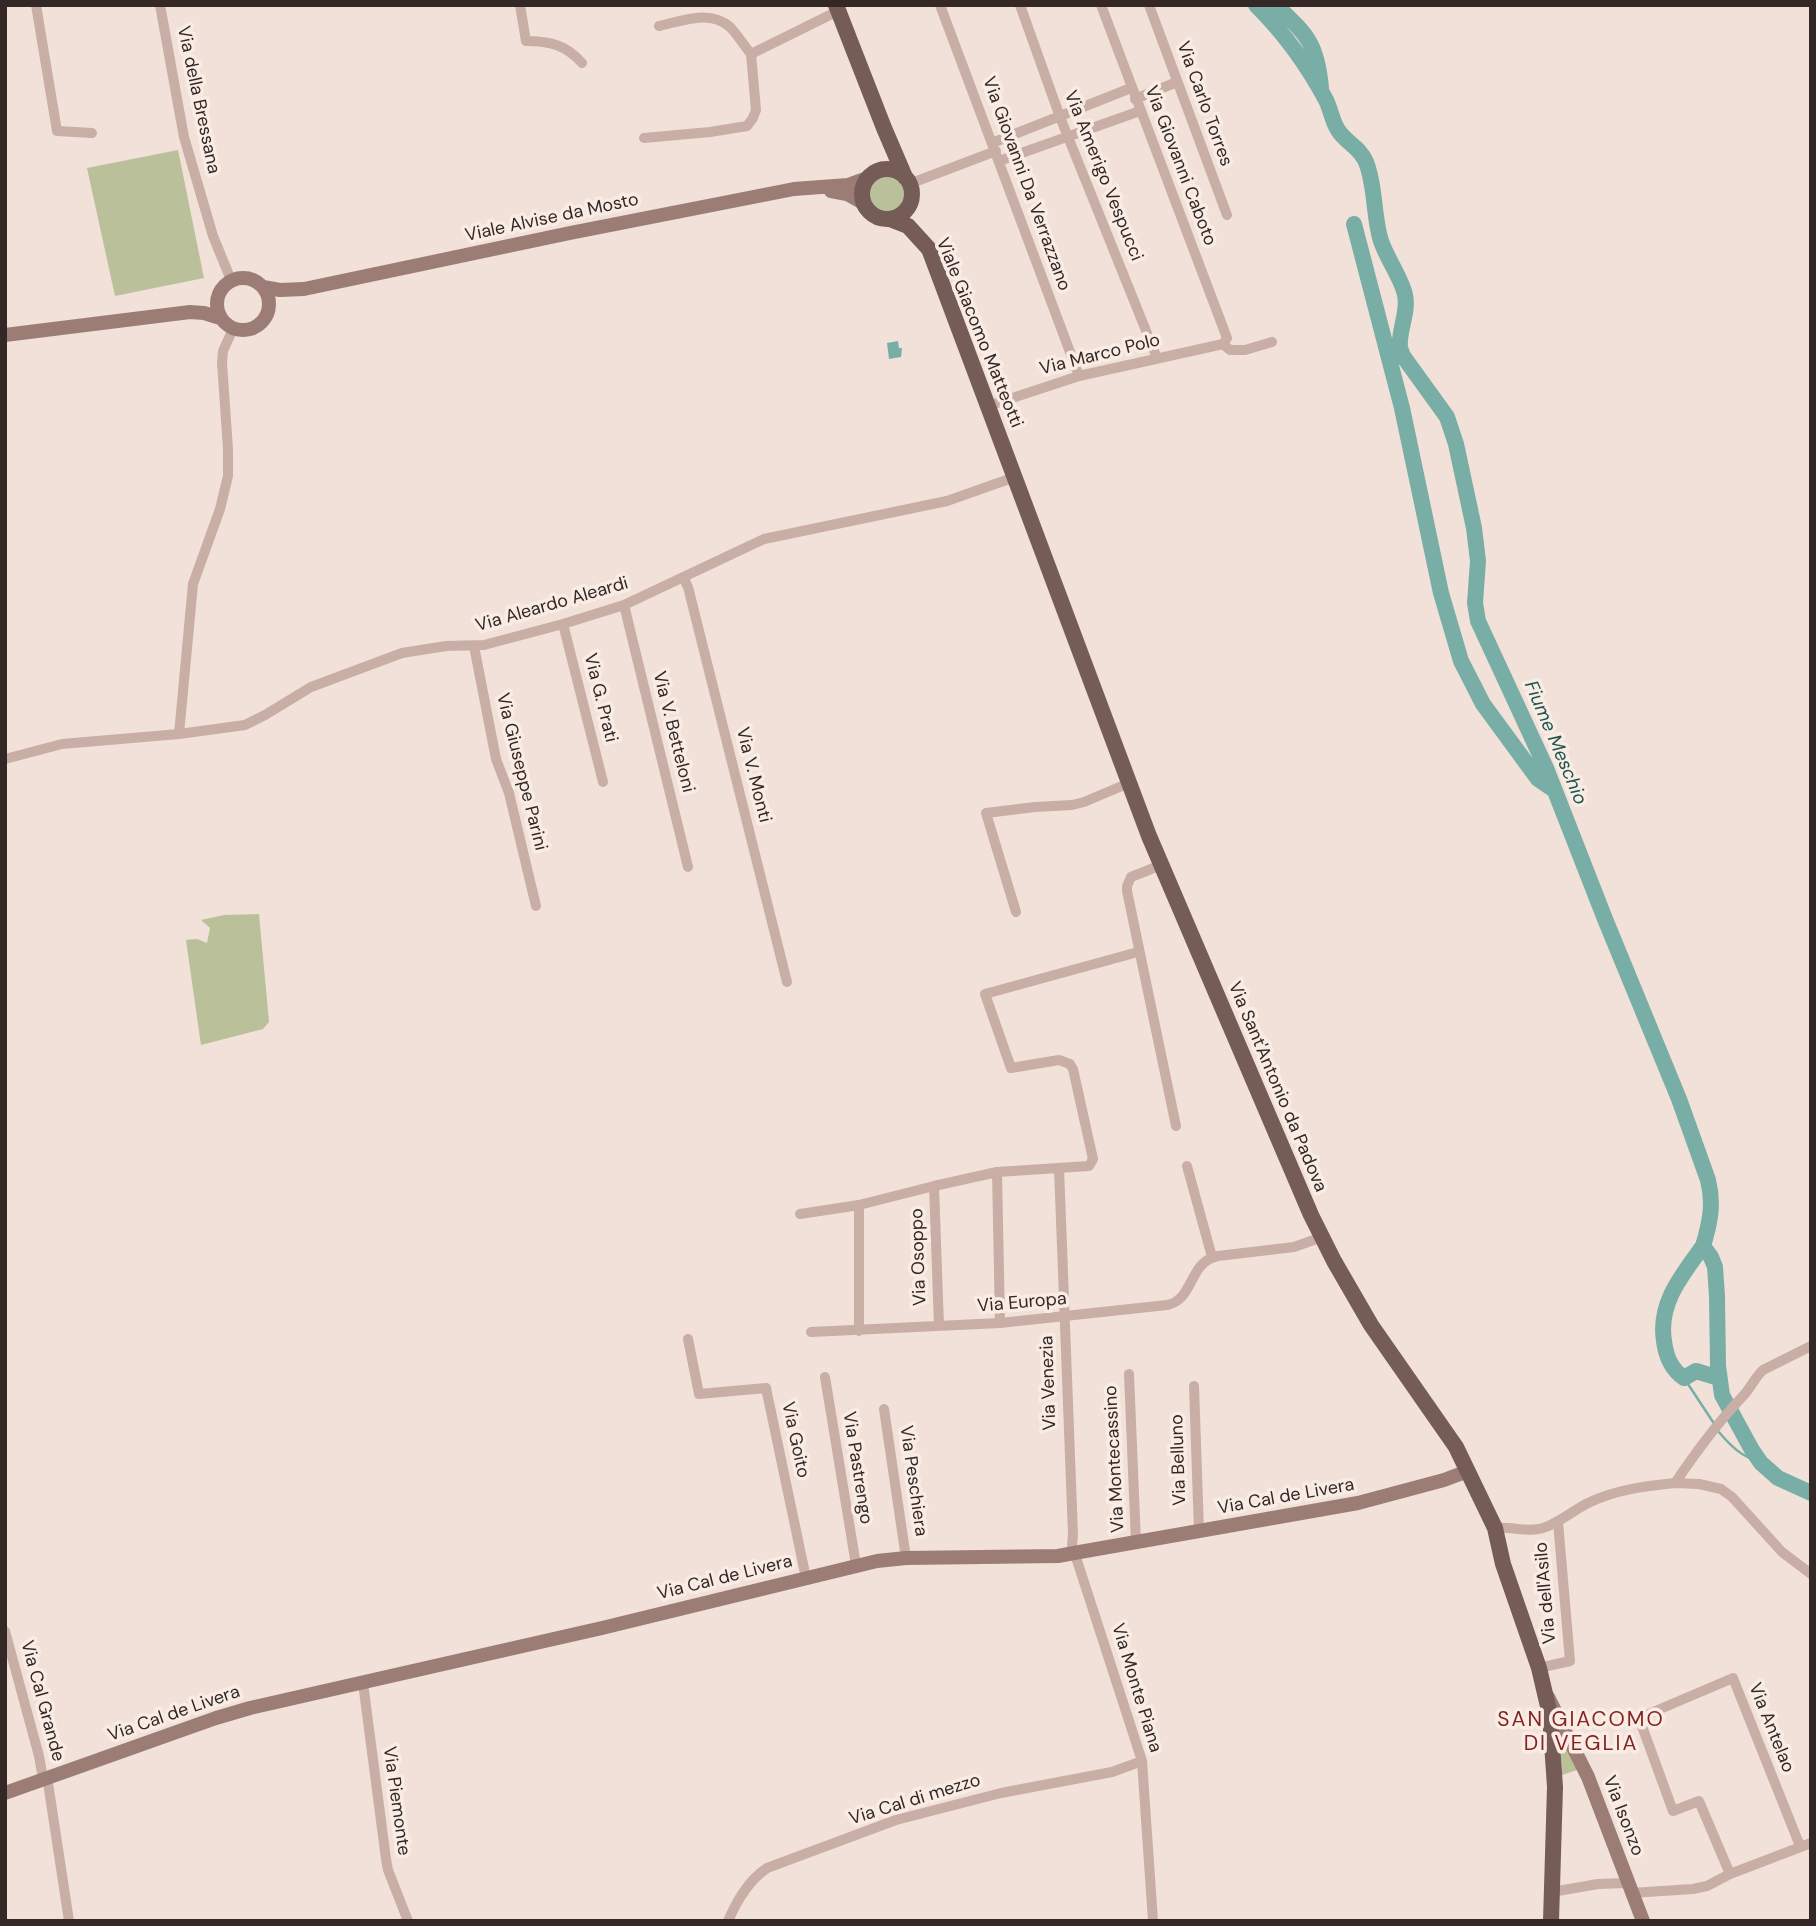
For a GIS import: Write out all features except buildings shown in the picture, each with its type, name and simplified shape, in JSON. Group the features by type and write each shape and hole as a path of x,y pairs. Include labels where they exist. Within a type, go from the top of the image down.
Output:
{"main road":[{"path":"837,8 911,189 912,213 927,245"},
{"path":"884,128 883,153 862,190 863,203 872,215 890,219 902,214 911,201"},
{"path":"872,175 892,169 907,181"},
{"name":"Viale Giacomo Matteotti","path":"890,219 908,226 927,245 1015,477"},
{"name":"Via Sant'Antonio da Padova","path":"1015,477 1161,865 1322,1237 1371,1325 1444,1428 1495,1528 1501,1558 1538,1668 1550,1715 1555,1769 1551,1921"}],"street":[{"path":"36,5 57,131 92,132"},
{"name":"Via della Bressana","path":"160,5 184,137 213,236 230,280"},
{"path":"520,5 526,41 559,45 572,52 582,63"},
{"name":"Via Giovanni Da Verrazzano","path":"940,5 1079,376"},
{"name":"Via Amerigo Vespucci","path":"1020,5 1060,117 1157,358"},
{"name":"Via Giovanni Caboto","path":"1101,5 1225,341"},
{"name":"Via Carlo Torres","path":"1149,5 1227,215"},
{"path":"751,54 837,8"},
{"path":"644,138 710,132 747,125 756,110 751,54 730,28 712,18 701,17 659,26"},
{"path":"996,151 1060,117 1177,82"},
{"path":"907,181 996,151 1068,136 1140,111"},
{"name":"Viale Alvise da Mosto","path":"263,288 304,289 794,189 848,185 872,175"},
{"name":"Viale Alvise da Mosto","path":"809,188 847,194 863,203"},
{"path":"190,312 220,318 233,329 249,330 263,321 268,309 268,295 257,281 248,278 230,280 223,286 217,298 220,318"},
{"name":"Viale Alvise da Mosto","path":"268,309 304,289"},
{"path":"5,335 190,312 203,308 217,298"},
{"path":"5,758 62,744 179,734 193,584 227,487 229,449 222,363 223,351 233,329"},
{"name":"Via Marco Polo","path":"988,406 1079,376 1225,341 1230,350 1245,350 1272,342"},
{"name":"Via Aleardo Aleardi","path":"179,734 245,724 310,687 402,653 446,646 497,643 624,605 771,536 947,501 1015,477"},
{"name":"Via V. Monti","path":"683,577 688,587 787,982"},
{"name":"Via V. Betteloni","path":"624,605 688,867"},
{"name":"Via G. Prati","path":"563,624 603,782"},
{"name":"Via Giuseppe Parini","path":"474,646 496,759 509,793 536,906"},
{"path":"1016,912 986,813 1072,805 1129,783"},
{"path":"1161,865 1133,875 1127,886 1138,952 1176,1126"},
{"path":"800,1214 859,1205 997,1172 1089,1166 1093,1159 1073,1069 1064,1060 1011,1068 985,994 1138,952"},
{"path":"1187,1166 1212,1257 1294,1247 1322,1237"},
{"name":"Via Venezia","path":"1059,1168 1074,1553"},
{"path":"997,1172 1000,1323"},
{"name":"Via Osoppo","path":"934,1186 939,1326"},
{"path":"859,1205 859,1331"},
{"name":"Via Europa","path":"811,1332 1000,1323 1173,1304 1183,1296 1203,1262 1212,1257"},
{"name":"Via Goito","path":"688,1339 699,1394 766,1388 806,1578"},
{"path":"1675,1483 1714,1427 1744,1395 1754,1379 1763,1370 1811,1346"},
{"name":"Via Montecassino","path":"1129,1374 1136,1543"},
{"name":"Via Pastrengo","path":"825,1377 856,1565"},
{"name":"Via Belluno","path":"1194,1386 1199,1532"},
{"name":"Via Peschiera","path":"884,1409 906,1558"},
{"name":"Via Cal de Livera","path":"5,1793 216,1718 286,1699 711,1603 856,1565 906,1558 1058,1556 1383,1498 1468,1471"},
{"path":"1495,1528 1539,1529 1558,1522 1606,1495 1632,1488 1675,1483 1699,1485 1721,1489 1732,1497 1782,1552 1811,1574"},
{"name":"Via dell'Asilo","path":"1538,1668 1570,1661 1558,1522"},
{"name":"Via Monte Piana","path":"1074,1553 1142,1761 1153,1921"},
{"name":"Via Cal Grande","path":"5,1631 42,1773 48,1783 69,1921"},
{"name":"Via Antelao","path":"1730,1874 1699,1801 1672,1811 1639,1718 1733,1678 1805,1844"},
{"name":"Via Piemonte","path":"363,1683 388,1870 408,1921"},
{"name":"Via Isonzo","path":"1544,1689 1588,1777 1643,1921"},
{"name":"Via Cal di mezzo","path":"728,1921 748,1884 767,1868 896,1820 1001,1793 1112,1772 1142,1761"},
{"path":"1552,1892 1603,1884 1630,1888 1693,1889 1707,1886 1805,1844"}],"green space":[{"path":"178,150 204,278 115,296 87,168"},
{"path":"886,174 900,180 906,194 900,208 886,214 872,208 866,194 872,180"},
{"path":"259,914 269,1022 263,1029 201,1045 186,940 197,939 207,943 210,928 201,920 224,915"},
{"path":"1565,1741 1577,1770 1562,1775 1560,1742"}],"water":[{"path":"898,341 899,348 902,348 901,357 889,359 887,343"}],"waterway":[{"name":"Fiume Meschio","path":"1256,5 1286,38 1303,62 1326,100 1338,130 1366,162 1381,241 1405,295 1406,308 1400,348 1447,417 1456,444 1474,528 1478,561 1475,603 1478,621 1546,768 1679,1099 1708,1180 1710,1213 1703,1246 1715,1267 1718,1366 1722,1395 1761,1463 1778,1478 1811,1493"},
{"path":"1276,5 1309,41 1317,60 1321,88"},
{"path":"1354,224 1402,408 1441,593 1461,661 1483,704 1538,779 1554,790"},
{"path":"1703,1246 1673,1290 1668,1302 1663,1327 1664,1341 1670,1362 1684,1378 1696,1371 1719,1378"},
{"path":"1684,1378 1715,1425"},
{"path":"1718,1431 1742,1454 1760,1461"}],"district":[{"name":"SAN GIACOMO DI VEGLIA","path":"1581,1732"}]}
